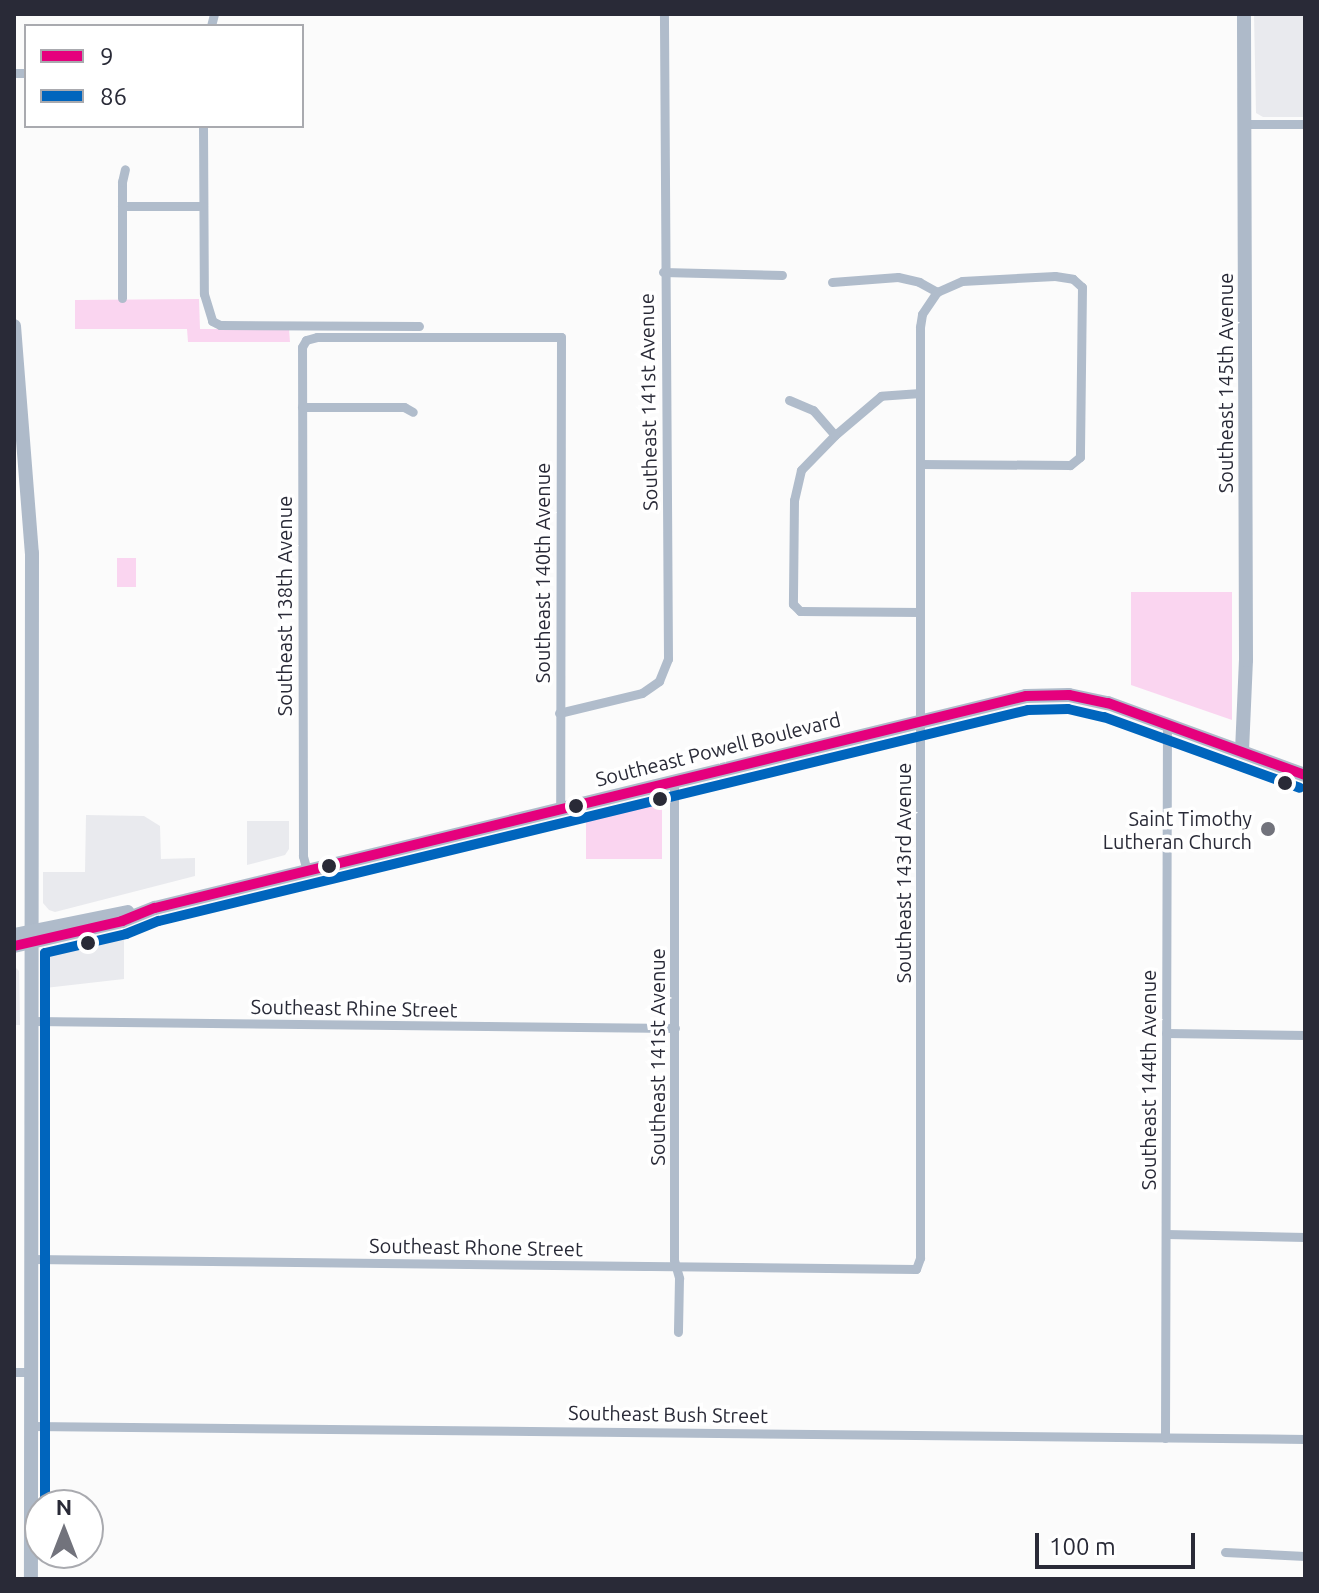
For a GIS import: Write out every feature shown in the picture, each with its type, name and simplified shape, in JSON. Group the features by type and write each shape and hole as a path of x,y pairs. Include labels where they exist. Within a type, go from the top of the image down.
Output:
{"main road":[{"name":"Southeast Powell Boulevard","path":"14,935 31,937 122,921 137,913 1015,697 1058,695 1108,703 1305,775"},
{"name":"Southeast Powell Boulevard","path":"14,946 31,937"}],"street":[{"name":"Southeast 141st Avenue","path":"559,713 642,693 659,681 668,659 668,395 663,272 664,14"},
{"name":"Southeast 145th Avenue","path":"1242,751 1246,660 1244,14"},
{"path":"1245,124 1305,124"},
{"path":"203,128 204,294 212,321 220,325 419,326"},
{"path":"122,298 125,169"},
{"path":"122,206 203,206"},
{"path":"663,272 782,275"},
{"path":"832,282 898,277 919,282 937,292 962,281 1055,276 1073,279 1082,287 1083,447 1080,457 1070,465 920,464"},
{"name":"Southeast 143rd Avenue","path":"918,1265 920,327 922,314 937,292"},
{"path":"14,326 31,517 31,1579"},
{"name":"Southeast 138th Avenue","path":"307,871 303,856 302,347 306,340 317,337 561,337"},
{"name":"Southeast 140th Avenue","path":"560,809 561,337"},
{"path":"920,393 881,396 835,435 801,470 795,484 793,604 800,611 920,612"},
{"path":"789,400 813,410 835,435"},
{"path":"302,407 404,407 413,412"},
{"name":"Southeast 144th Avenue","path":"1165,1438 1167,723"},
{"name":"Southeast 141st Avenue","path":"674,781 678,1332"},
{"name":"Southeast Rhine Street","path":"32,1021 675,1028"},
{"path":"1166,1033 1305,1035"},
{"path":"1166,1234 1305,1237"},
{"name":"Southeast Rhone Street","path":"31,1259 900,1272 918,1265"},
{"path":"14,1372 31,1372"},
{"name":"Southeast Bush Street","path":"31,1426 1305,1439"},
{"path":"1225,1552 1305,1556"}],"shaded area":[{"path":"1254,14 1305,14 1305,117 1263,117 1256,113"},
{"path":"199,299 200,329 289,329 290,342 188,342 187,329 75,329 75,300"},
{"path":"117,558 136,558 136,587 117,587"},
{"path":"1131,592 1232,592 1232,720 1131,685"},
{"path":"654,804 662,806 662,859 586,859 586,821"},
{"path":"86,815 144,816 160,826 161,859 195,858 195,876 55,912 49,910 43,903 43,872 85,872"},
{"path":"247,821 289,821 289,849 285,855 247,865"},
{"path":"124,931 124,979 45,988 44,960 51,950"},
{"path":"14,966 19,971 20,1025 14,1025"}],"transit line":[{"name":"9","path":"14,946 122,921 155,908 1026,696 1069,695 1108,703 1305,775"},
{"name":"86","path":"45,1489 45,953 126,934 159,921 1028,710 1068,709 1104,717 1300,788"}],"place":[{"name":"Saint Timothy Lutheran Church","path":"1268,829"}]}
